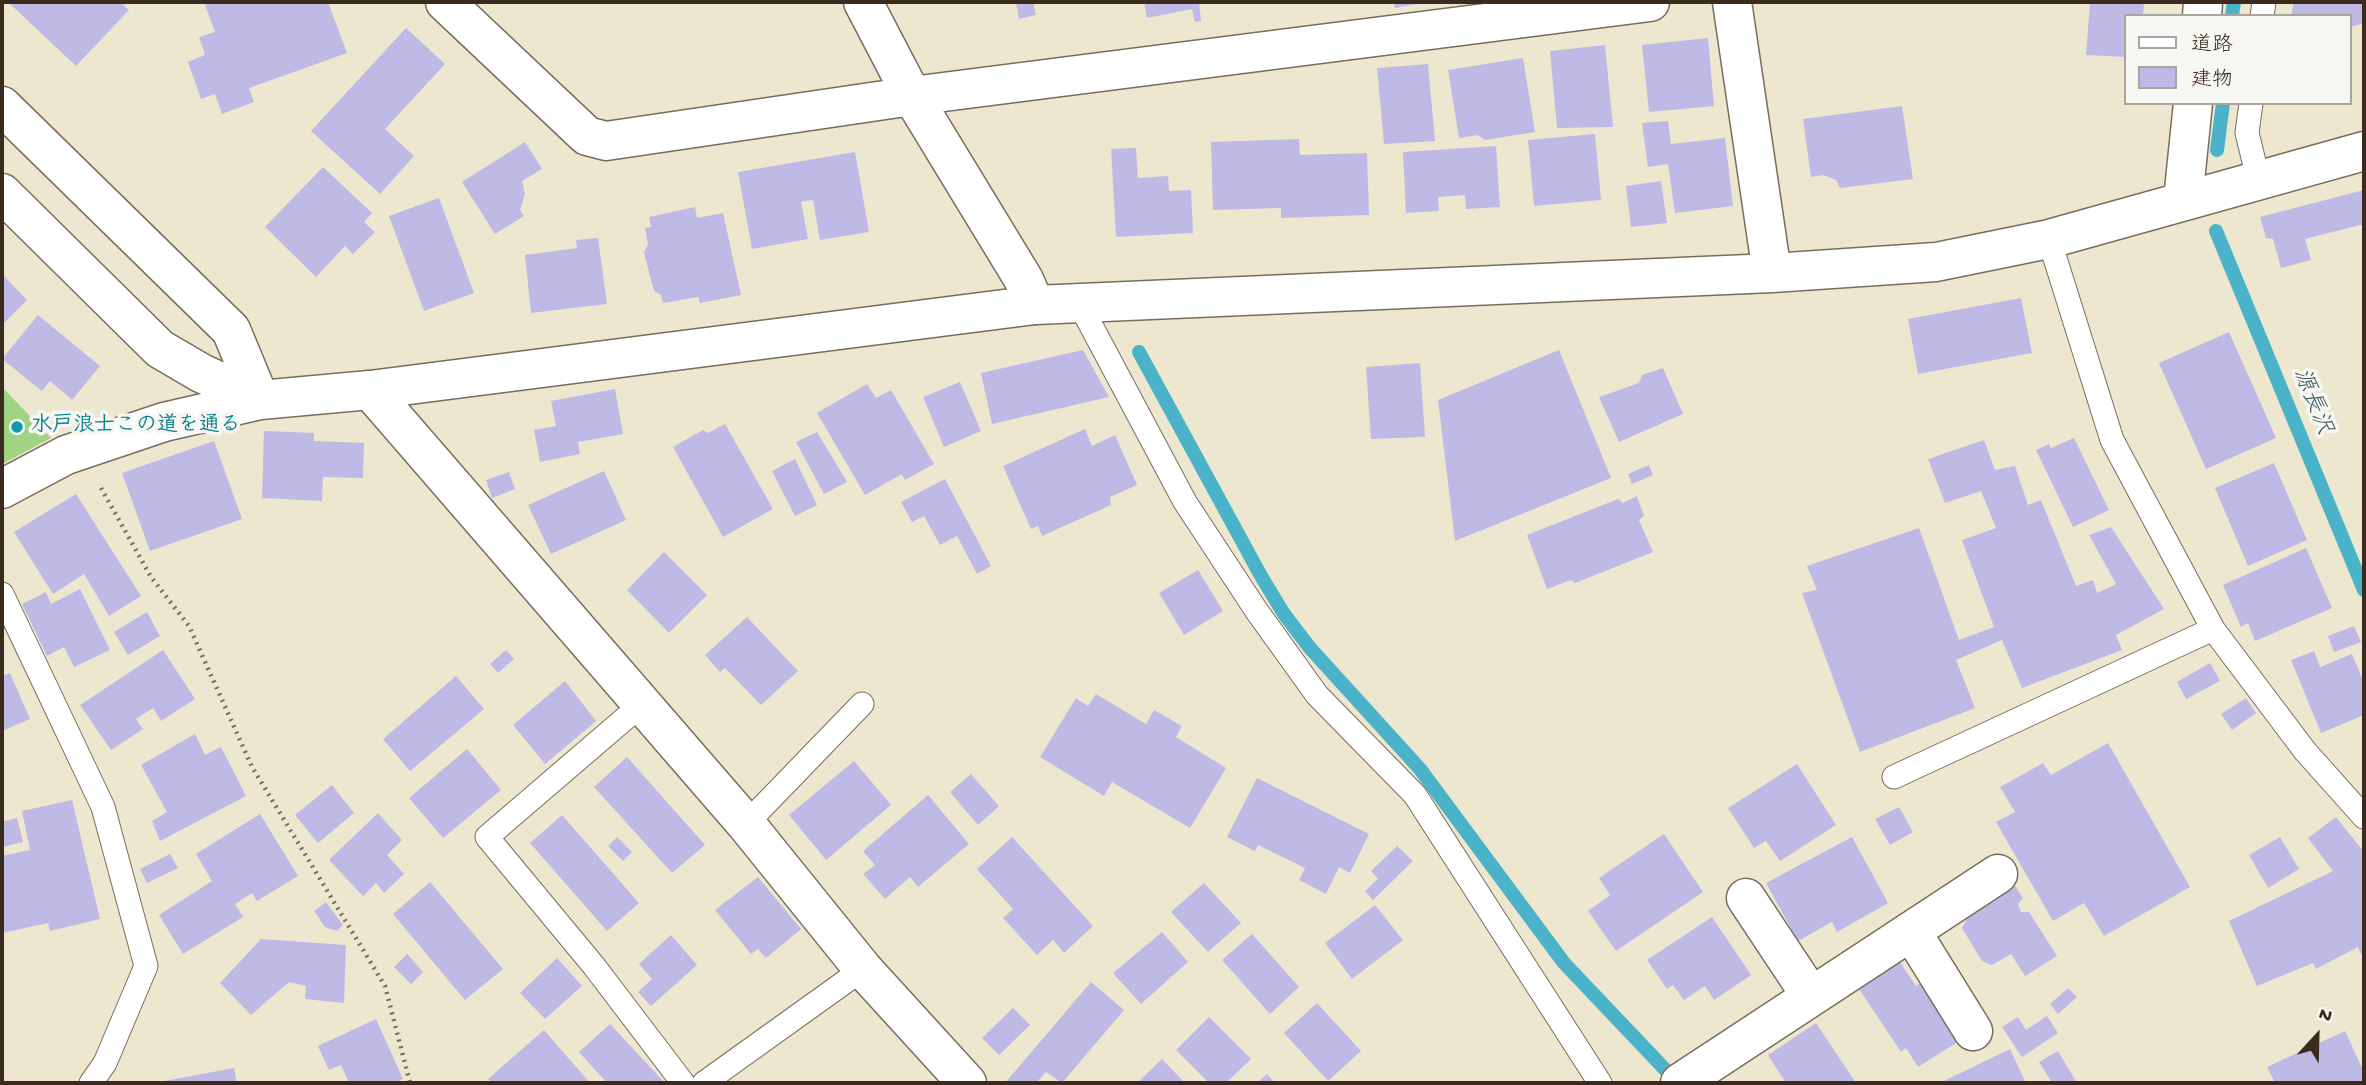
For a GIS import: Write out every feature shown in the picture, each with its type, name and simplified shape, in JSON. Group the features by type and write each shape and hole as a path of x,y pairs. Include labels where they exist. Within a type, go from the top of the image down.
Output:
{"street":[{"path":"445,2 587,136 606,141 912,96 1650,2"},
{"path":"863,2 912,96 1024,280 1035,305"},
{"path":"1731,2 1772,273"},
{"path":"2183,200 2193,105"},
{"path":"2,106 230,330 260,400"},
{"path":"2,489 80,450 164,422 260,400 370,390 1035,305 1772,273 1936,262 2049,239 2364,151"},
{"path":"2,193 160,349 201,373 260,400"},
{"path":"370,390 746,824 863,969 967,1083"},
{"path":"1686,1079 1998,874"},
{"path":"1746,898 1811,996"},
{"path":"1911,931 1973,1031"}],"lane":[{"path":"2251,105 2247,133 2259,182"},
{"path":"2049,239 2112,440 2213,629 2305,751 2364,817"},
{"path":"1079,303 1185,502 1256,610 1317,695 1415,795 1600,1083"},
{"path":"2,594 103,807 146,966 105,1063 91,1083"},
{"path":"1894,777 2213,629"},
{"path":"642,704 487,837 594,966 683,1083"},
{"path":"746,824 862,704"},
{"path":"704,1083 863,969"}],"path":[{"path":"80,450 151,576 189,626 252,767 385,986 411,1083"}],"green space":[{"path":"2,387 51,438 2,464"}],"building":[{"path":"8,2 120,2 129,10 76,66"},
{"path":"204,2 328,2 347,53 249,88 254,102 222,114 215,94 201,99 188,62 205,55 199,37 215,32"},
{"path":"1016,2 1033,2 1036,15 1019,19"},
{"path":"1144,2 1199,2 1201,21 1195,22 1192,9 1147,18"},
{"path":"1394,2 1422,2 1422,3 1395,8"},
{"path":"2090,2 2144,2 2143,14 2124,14 2124,57 2086,55"},
{"path":"2294,2 2364,2 2364,23 2352,26 2352,14 2291,14"},
{"path":"406,28 445,64 385,129 414,156 380,194 311,131"},
{"path":"1708,38 1714,106 1649,112 1642,45"},
{"path":"1605,45 1613,127 1557,128 1550,51"},
{"path":"1523,58 1535,132 1485,140 1478,135 1459,138 1448,70"},
{"path":"1428,64 1435,141 1384,144 1377,68"},
{"path":"1902,106 1913,179 1840,188 1836,180 1823,175 1811,177 1803,119"},
{"path":"1668,121 1671,144 1725,138 1733,206 1675,213 1668,164 1648,167 1642,123"},
{"path":"1595,134 1601,200 1534,206 1528,140"},
{"path":"1299,139 1300,155 1367,153 1369,215 1281,218 1281,208 1213,210 1211,142"},
{"path":"525,142 542,169 522,181 525,194 520,210 524,216 495,234 462,182"},
{"path":"1496,146 1500,207 1466,209 1465,195 1438,197 1439,211 1406,213 1403,152"},
{"path":"1136,148 1138,178 1168,176 1169,191 1191,190 1193,233 1116,237 1111,149"},
{"path":"855,152 869,232 820,240 813,200 801,202 808,239 752,249 738,172"},
{"path":"323,167 372,213 364,222 375,232 353,254 345,246 316,277 265,227"},
{"path":"1661,181 1667,223 1631,227 1626,186"},
{"path":"2364,190 2364,224 2305,239 2311,260 2281,268 2273,239 2266,238 2260,217"},
{"path":"439,198 474,293 424,311 389,216"},
{"path":"695,207 697,218 723,213 741,295 700,303 698,297 663,303 661,295 654,291 644,253 648,244 645,228 651,227 649,217"},
{"path":"598,238 607,304 531,313 525,255 577,248 576,240"},
{"path":"2,274 27,300 2,325"},
{"path":"2021,298 2032,353 1918,374 1908,319"},
{"path":"38,315 100,366 72,400 50,381 42,391 2,359"},
{"path":"2229,332 2276,438 2206,469 2159,363"},
{"path":"1083,350 1109,397 992,424 981,373"},
{"path":"1559,350 1611,478 1455,541 1438,400"},
{"path":"1420,363 1425,437 1371,439 1366,367"},
{"path":"1663,368 1683,414 1619,442 1599,397 1639,383 1642,375"},
{"path":"960,382 981,431 944,447 923,397"},
{"path":"867,384 876,398 891,390 934,464 905,480 902,474 865,495 817,413"},
{"path":"615,389 623,434 578,442 580,454 540,462 534,430 556,426 551,401"},
{"path":"725,424 773,509 723,537 673,447 703,430 708,433"},
{"path":"1085,429 1092,446 1115,435 1137,485 1110,497 1111,505 1042,536 1038,526 1031,529 1003,466"},
{"path":"264,431 314,433 314,441 364,443 363,478 323,477 322,501 262,498"},
{"path":"817,432 847,482 824,494 796,442"},
{"path":"2074,438 2109,510 2073,527 2036,450 2049,444 2051,448"},
{"path":"1984,440 1995,470 2015,466 2028,505 2041,500 2076,586 2093,580 2097,593 2116,584 2089,535 2111,527 2164,609 2116,635 2122,650 2022,688 2002,640 1956,660 1975,708 1860,752 1802,593 1817,590 1807,566 1919,528 1959,640 1994,627 1962,540 1996,528 1981,491 1945,503 1928,459"},
{"path":"214,441 242,519 150,551 122,473"},
{"path":"795,459 817,505 795,516 772,471"},
{"path":"2274,463 2307,540 2248,566 2215,488"},
{"path":"1649,465 1653,475 1632,484 1628,474"},
{"path":"604,471 626,520 551,554 528,505"},
{"path":"509,472 515,489 492,498 486,480"},
{"path":"945,479 991,566 977,574 957,536 940,545 924,516 912,522 901,502"},
{"path":"76,494 141,596 109,616 84,574 53,594 14,532"},
{"path":"1637,496 1644,516 1639,520 1653,552 1575,583 1571,580 1547,589 1527,535 1618,499 1623,503"},
{"path":"2306,548 2332,608 2255,641 2248,623 2241,627 2223,585"},
{"path":"664,552 707,595 669,633 627,590"},
{"path":"1198,570 1223,611 1184,635 1159,593"},
{"path":"80,589 110,650 74,667 64,647 47,656 22,604 46,592 51,604"},
{"path":"147,612 160,636 128,655 114,632"},
{"path":"747,617 798,671 761,705 725,668 720,672 705,655"},
{"path":"2354,626 2361,642 2334,652 2328,636"},
{"path":"163,650 195,699 161,721 153,708 136,719 143,729 111,750 80,705"},
{"path":"506,650 514,659 498,673 490,664"},
{"path":"2314,651 2320,667 2352,654 2364,683 2364,715 2321,733 2291,660"},
{"path":"2210,663 2220,681 2186,699 2177,682"},
{"path":"10,673 30,719 2,731 2,676"},
{"path":"456,676 484,709 410,771 383,739"},
{"path":"565,681 596,721 545,764 513,725"},
{"path":"1096,694 1146,724 1154,710 1182,726 1176,737 1226,768 1190,828 1112,782 1104,796 1040,757 1076,698 1088,706"},
{"path":"2246,698 2256,713 2232,730 2221,714"},
{"path":"195,734 205,755 221,747 246,796 160,841 152,821 167,812 141,765"},
{"path":"2108,743 2190,887 2104,936 2084,903 2053,921 1996,822 2015,812 2000,787 2043,763 2051,775"},
{"path":"467,749 501,790 443,838 409,798"},
{"path":"627,757 705,845 672,873 594,787"},
{"path":"854,761 891,805 826,860 789,815"},
{"path":"1797,764 1836,825 1780,861 1766,841 1754,848 1728,808"},
{"path":"971,774 999,806 978,825 950,792"},
{"path":"1257,778 1369,834 1350,873 1339,867 1326,894 1299,880 1305,868 1258,845 1255,851 1227,837"},
{"path":"332,785 354,813 318,843 295,815"},
{"path":"928,795 969,844 918,887 910,877 885,899 863,874 875,865 863,851"},
{"path":"72,800 100,919 50,931 48,923 2,933 2,856 30,850 22,811"},
{"path":"1899,807 1913,832 1890,845 1875,819"},
{"path":"378,813 402,840 387,855 404,874 384,893 376,883 363,896 329,860"},
{"path":"260,814 298,876 257,901 252,893 235,904 243,917 183,954 159,915 212,881 196,854"},
{"path":"562,815 639,903 607,931 530,843"},
{"path":"2336,817 2364,852 2364,953 2361,954 2358,947 2316,969 2313,963 2257,986 2229,921 2333,871 2308,838"},
{"path":"17,818 23,842 2,847 2,822"},
{"path":"1664,834 1703,892 1616,951 1588,911 1610,895 1599,878"},
{"path":"617,837 632,852 623,861 608,846"},
{"path":"1012,837 1093,926 1064,953 1053,940 1037,955 1003,918 1013,909 977,869"},
{"path":"1852,837 1888,903 1837,932 1832,922 1798,941 1766,883"},
{"path":"2280,837 2299,869 2268,888 2249,855"},
{"path":"1397,846 1413,861 1373,900 1365,891 1378,879 1371,871"},
{"path":"170,854 178,868 147,883 140,869"},
{"path":"2008,876 2023,898 2018,904 2021,912 2029,912 2057,956 2025,976 2011,954 1992,965 1982,961 1962,928 1967,918 1977,912 1969,901"},
{"path":"758,877 801,929 766,958 758,949 751,954 715,910"},
{"path":"430,882 503,969 465,1000 393,914"},
{"path":"1204,883 1241,923 1208,952 1171,912"},
{"path":"326,902 343,925 337,931 325,927 314,911"},
{"path":"1375,905 1403,940 1352,979 1325,943"},
{"path":"1712,917 1751,975 1714,1000 1705,986 1684,1000 1673,985 1667,989 1647,960"},
{"path":"1162,932 1188,962 1141,1004 1113,973"},
{"path":"1252,934 1299,987 1270,1014 1222,960"},
{"path":"671,935 697,965 651,1006 638,992 652,979 639,964"},
{"path":"261,939 346,945 344,1003 305,999 306,986 289,982 251,1015 220,983"},
{"path":"407,954 423,972 411,984 394,967"},
{"path":"557,958 582,986 545,1019 520,993"},
{"path":"1900,962 1916,986 1927,979 1961,1040 1918,1067 1906,1048 1901,1052 1859,989"},
{"path":"1091,982 1124,1010 1062,1083 1046,1072 1036,1083 1005,1083"},
{"path":"2068,988 2077,997 2058,1014 2050,1004"},
{"path":"1317,1003 1361,1051 1328,1081 1284,1033"},
{"path":"1013,1008 1030,1025 999,1055 982,1038"},
{"path":"2047,1016 2058,1033 2022,1057 2002,1027 2018,1017 2026,1030"},
{"path":"1209,1017 1251,1059 1226,1083 1209,1083 1176,1050"},
{"path":"376,1019 403,1079 394,1083 349,1083 341,1065 329,1070 318,1046"},
{"path":"1816,1023 1856,1083 1786,1083 1768,1055"},
{"path":"610,1024 665,1083 607,1083 579,1052"},
{"path":"544,1030 590,1083 492,1083 488,1079"},
{"path":"2345,1031 2364,1072 2364,1083 2275,1083 2267,1067"},
{"path":"2010,1049 2026,1083 1945,1083 1944,1081"},
{"path":"2058,1051 2077,1083 2052,1083 2039,1062"},
{"path":"1162,1059 1185,1083 1137,1083"},
{"path":"234,1068 237,1083 159,1083 159,1082"},
{"path":"1267,1074 1275,1083 1257,1083"}],"waterway":[{"name":"源長沢","path":"2232,14 2234,2"},
{"name":"源長沢","path":"2217,150 2223,105"},
{"name":"源長沢","path":"2216,231 2364,590"},
{"path":"1139,352 1284,614 1310,648 1420,769 1564,963 1678,1083"}],"place":[{"name":"水戸浪士この道を通る","path":"17,427"}]}
